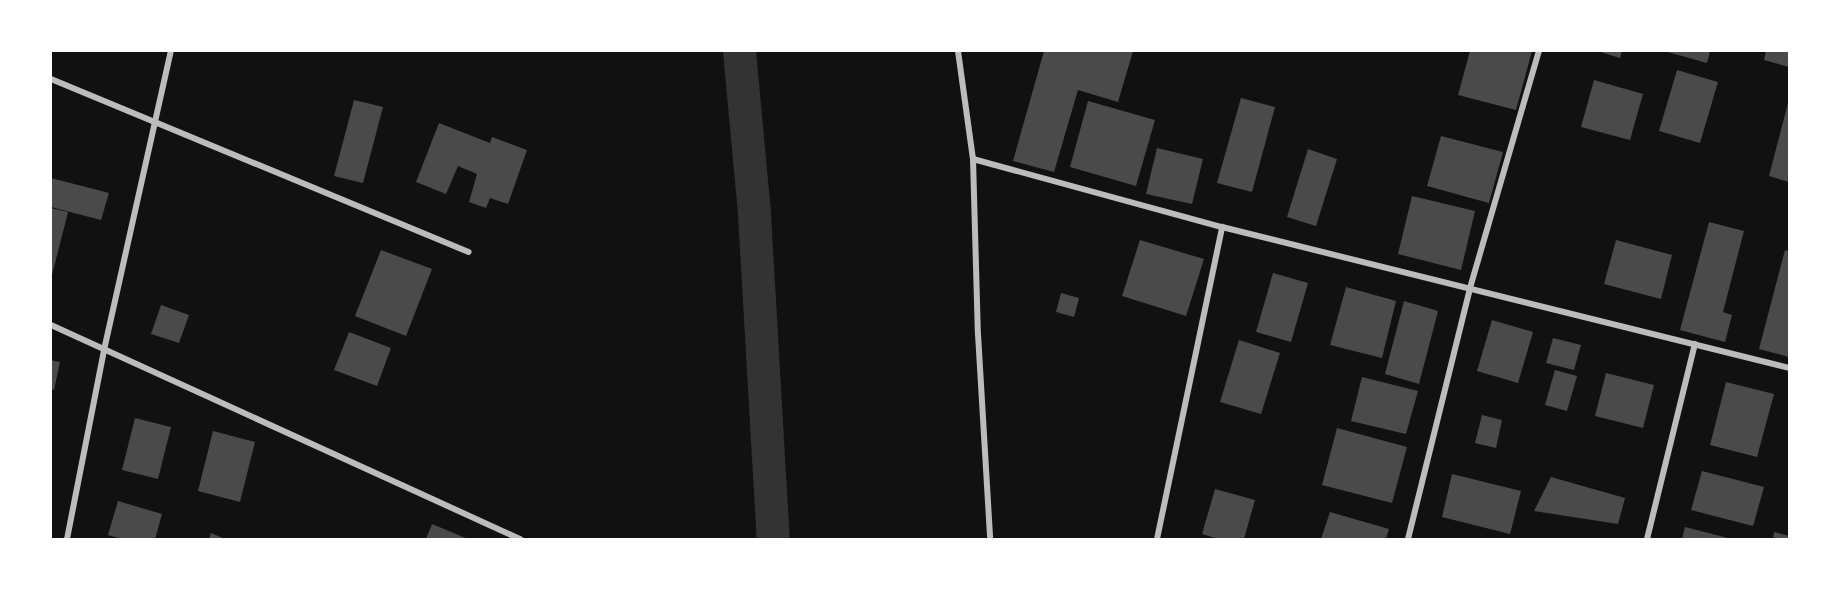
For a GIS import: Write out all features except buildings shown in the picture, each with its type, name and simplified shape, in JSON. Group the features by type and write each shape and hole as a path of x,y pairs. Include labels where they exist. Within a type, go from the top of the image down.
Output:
{"street":[{"path":"67,539 104,350 171,51"},
{"path":"958,51 973,159 978,334 990,539"},
{"path":"1408,539 1470,288 1539,51"},
{"path":"51,79 469,252"},
{"path":"973,159 1222,226 1789,368"},
{"path":"1157,539 1222,226"},
{"path":"51,325 519,539"},
{"path":"1647,539 1695,344"}],"waterway":[{"path":"739,51 754,214 773,539"}]}
